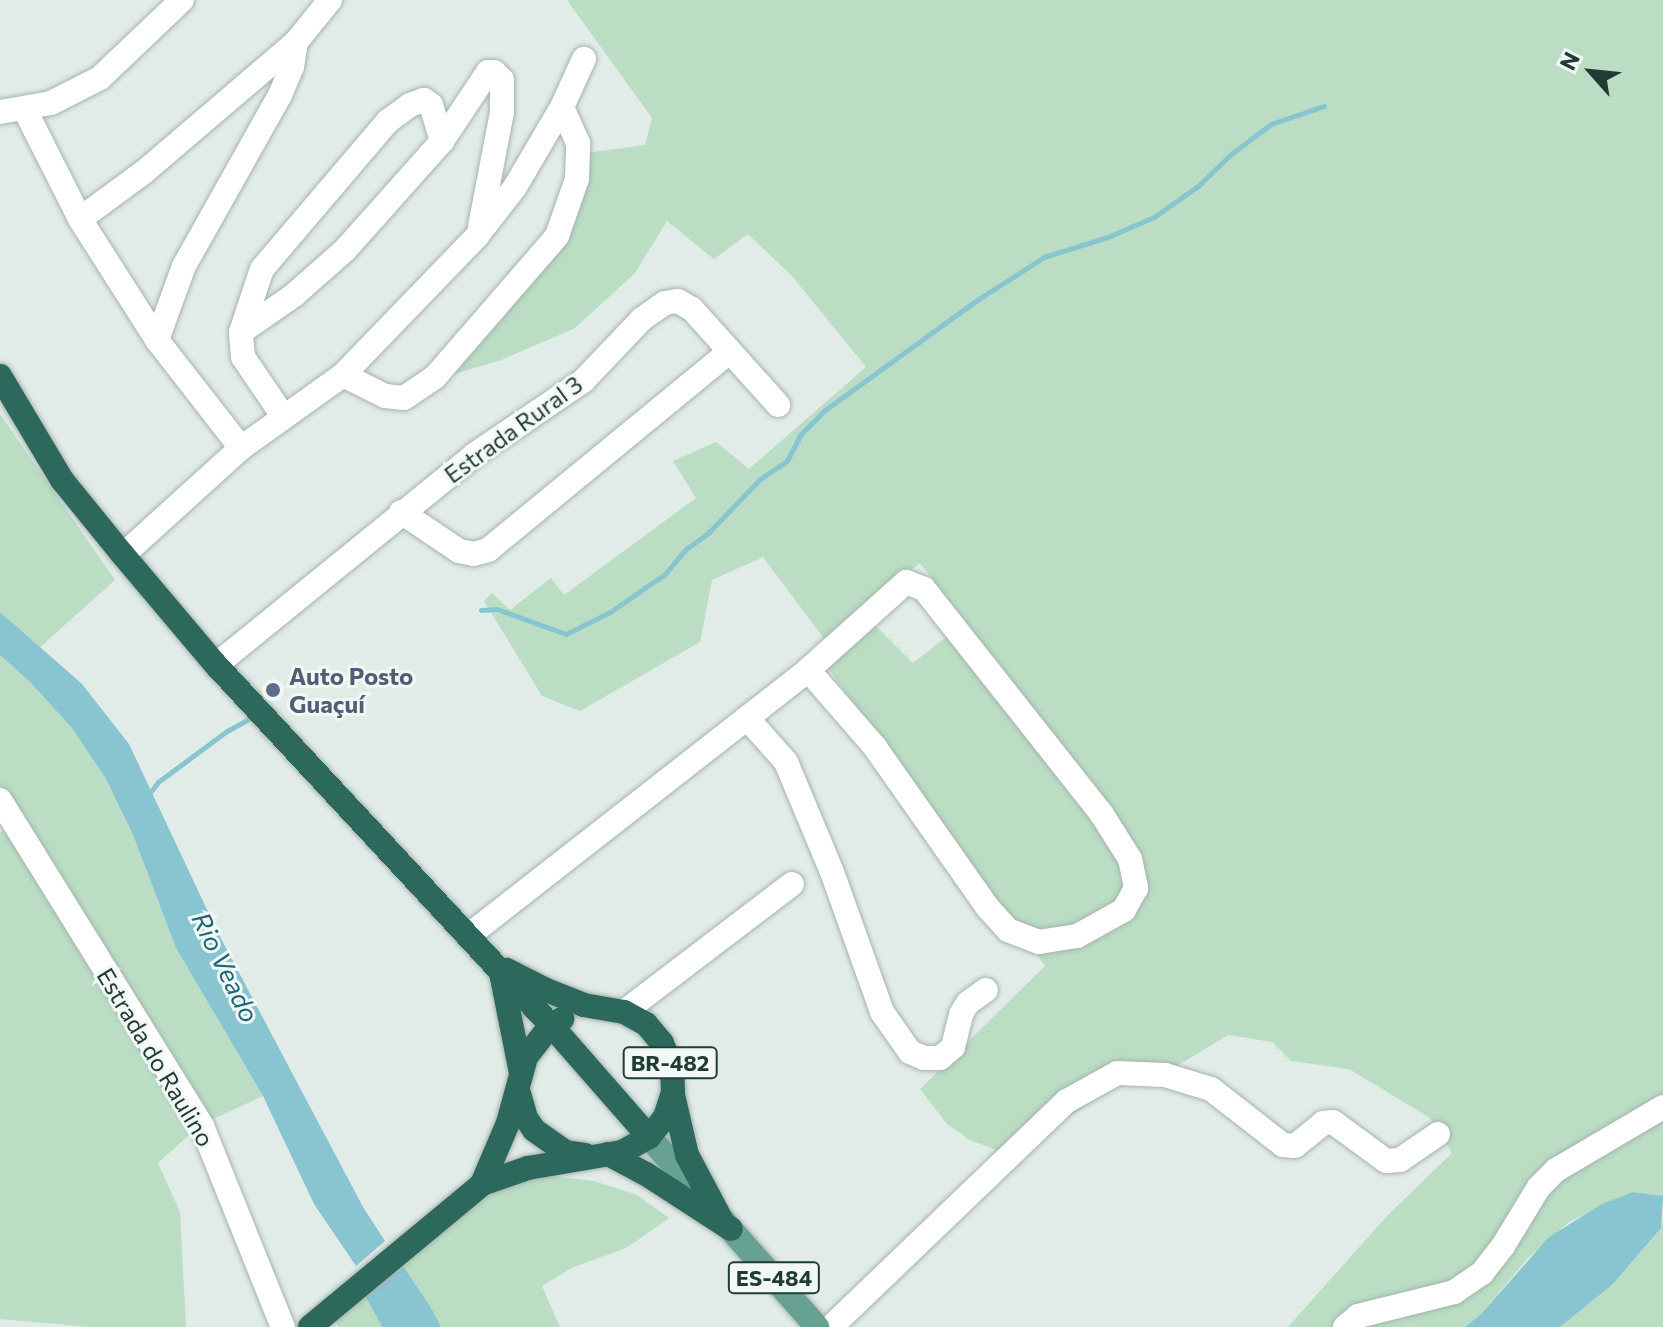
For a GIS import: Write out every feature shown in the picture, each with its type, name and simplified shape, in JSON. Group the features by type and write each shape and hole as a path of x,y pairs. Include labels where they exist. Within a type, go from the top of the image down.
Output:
{"highway":[{"name":"BR-482","path":"0,376 62,480 123,555 216,665 493,964 584,1005 620,1011 646,1024 662,1043 672,1067 673,1092 665,1117 649,1137"},
{"name":"ES-484","path":"493,964 649,1137"},
{"path":"493,964 526,1118 545,1140 566,1152 601,1155 646,1174 726,1224"},
{"name":"BR-482","path":"551,1025 586,1012 620,1011"},
{"path":"482,1184 536,1041 551,1025"},
{"path":"673,1092 687,1155 726,1224"},
{"path":"317,1320 403,1253 482,1184 528,1168 622,1152 649,1137"}],"main road":[{"name":"ES-484","path":"649,1137 817,1327"}],"street":[{"path":"0,112 25,110 74,94 100,78 182,0"},
{"path":"80,219 144,172 296,42 330,0"},
{"path":"157,340 184,266 280,95 292,67 296,42"},
{"path":"123,555 241,448 343,375 477,236 515,187 562,107 584,59"},
{"path":"241,332 294,295 345,250 442,141 488,72 494,72 502,80 502,112 477,236"},
{"path":"283,416 243,357 241,332 262,269 388,121 410,105 424,100 431,105 442,141"},
{"path":"343,375 385,396 404,398 435,377 557,236 577,179 578,143 562,107"},
{"path":"25,110 80,219 157,340 241,448"},
{"name":"Estrada Rural 3","path":"216,665 474,455 583,381 642,319 665,303 678,301 692,309 778,405"},
{"path":"401,512 459,551 474,554 488,550 730,351"},
{"path":"468,936 808,670 893,590 906,582 924,589 1101,813 1130,859 1136,888 1124,910 1077,936 1039,942 1008,930 988,908 875,747 808,670"},
{"path":"747,718 786,762 832,872 882,1012 910,1052 924,1058 940,1058 953,1047 961,1014 968,1003 986,990"},
{"name":"Estrada do Raulino","path":"0,800 202,1126 283,1327"},
{"path":"620,1011 792,884"},
{"path":"831,1327 1067,1101 1117,1073 1165,1075 1211,1089 1283,1145 1295,1146 1323,1123 1333,1122 1386,1161 1400,1160 1438,1134"},
{"path":"1345,1327 1358,1316 1454,1292 1473,1279 1503,1246 1523,1210 1556,1170 1663,1107"}],"green space":[{"path":"567,0 1663,0 1663,1196 1633,1192 1569,1222 1528,1258 1481,1314 1465,1327 1288,1327 1387,1216 1452,1153 1430,1118 1349,1069 1291,1061 1272,1042 1228,1035 1159,1077 1138,1073 1053,1127 999,1151 970,1140 947,1124 920,1089 1045,966 828,668 876,626 913,663 966,622 920,563 825,640 763,557 712,580 700,642 580,711 542,696 484,601 492,593 510,610 551,578 564,595 696,498 673,461 716,442 749,469 866,367 792,276 748,234 714,259 667,221 635,273 575,328 501,360 444,377 557,226 571,155 645,145 652,118"},
{"path":"0,414 115,580 40,647 0,612"},
{"path":"0,655 30,682 71,727 105,777 133,835 176,948 263,1096 200,1125 158,1163 180,1212 186,1327 91,1327 0,1319 0,832 12,827 0,809"},
{"path":"550,1176 594,1181 637,1195 669,1218 626,1248 571,1268 542,1286 560,1327 441,1327 401,1263 461,1209 501,1188"},
{"path":"1663,1218 1663,1327 1560,1327 1613,1284 1661,1228"},
{"path":"364,1294 382,1327 339,1327 334,1320"}],"water":[{"name":"Rio Veado","path":"0,612 82,684 129,744 218,933 363,1207 385,1241 356,1266 314,1204 263,1096 176,948 133,835 105,777 71,727 30,682 0,655"},
{"path":"1633,1192 1663,1196 1661,1228 1613,1284 1560,1327 1465,1327 1481,1314 1549,1237 1602,1204"},
{"path":"401,1263 441,1327 382,1327 364,1294"}],"waterway":[{"path":"481,610 497,609 566,634 610,612 665,574 686,549 709,532 760,479 787,461 800,435 825,410 974,302 1044,257 1108,237 1154,217 1198,186 1231,154 1271,124 1324,106"},
{"path":"148,795 158,782 227,731 249,719"}],"place":[{"name":"Auto Posto Guaçuí","path":"273,690"}]}
